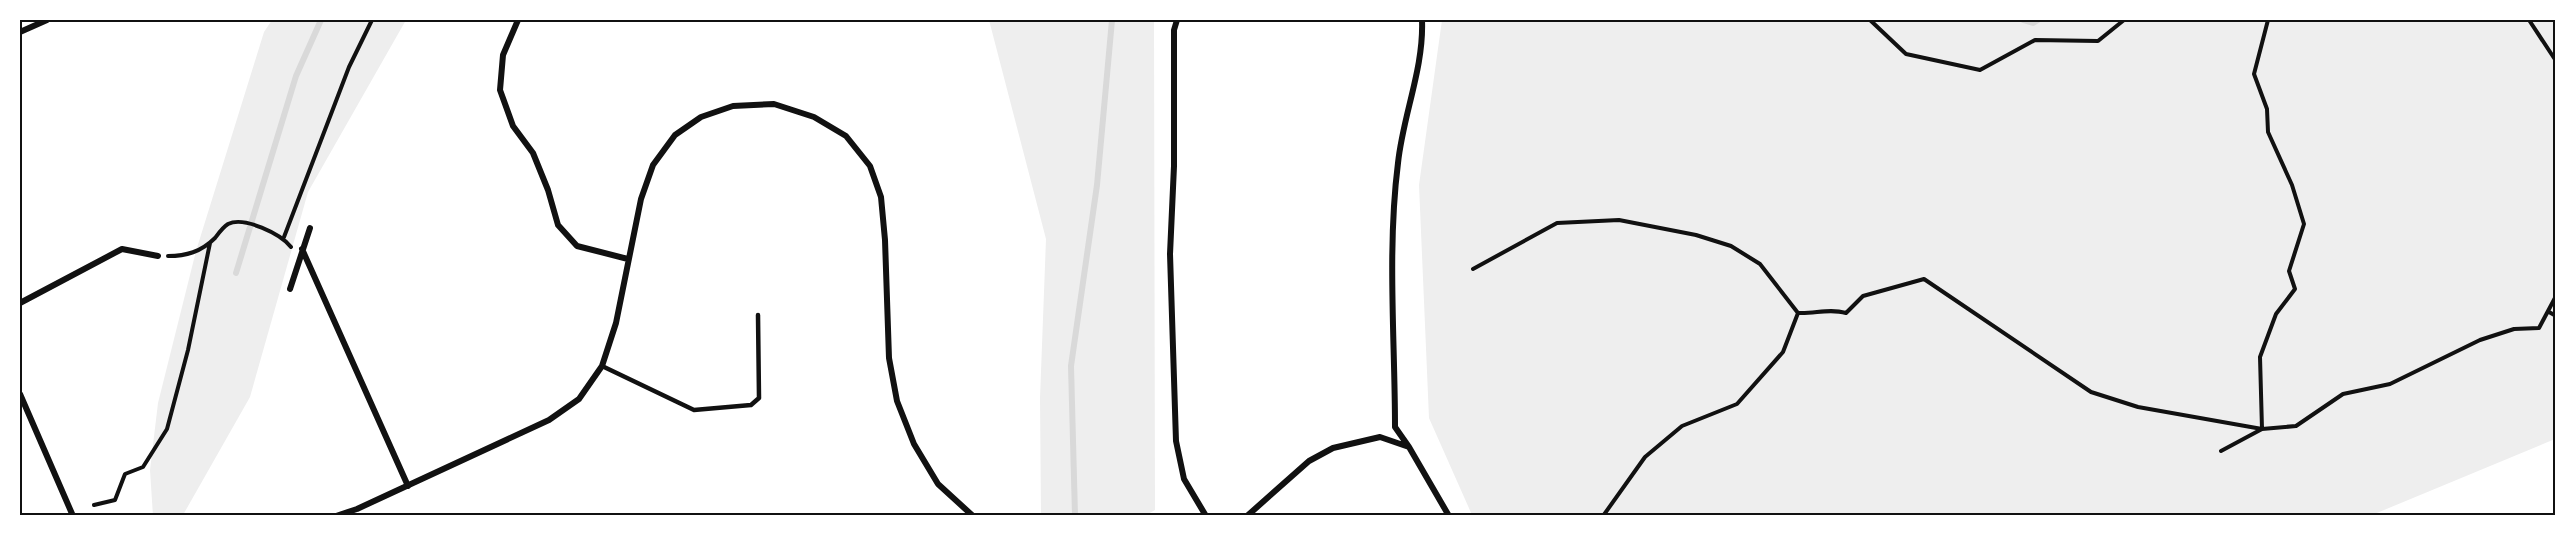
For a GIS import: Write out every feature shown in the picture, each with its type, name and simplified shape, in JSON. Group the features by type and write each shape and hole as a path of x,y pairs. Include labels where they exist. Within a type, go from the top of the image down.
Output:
{"street":[{"path":"20,32 47,20"},
{"path":"518,20 503,56 500,90 513,126 533,153 548,190 558,225 577,246 628,259"},
{"path":"1177,20 1174,30 1174,165 1170,255 1176,441 1184,479 1206,516"},
{"path":"1422,20 1423,36 1418,66 1398,162 1393,238 1395,427 1449,516"},
{"path":"336,516 408,486 549,420 579,399 602,366 616,323 641,199 653,165 675,135 701,117 733,106 774,104 814,117 846,136 870,166 881,197 885,240 889,358 897,401 914,444 938,484 973,516"},
{"path":"290,289 310,228"},
{"path":"20,303 122,249 158,256"},
{"path":"302,249 408,486"},
{"path":"20,394 73,516"},
{"path":"1247,516 1309,461 1333,448 1380,437 1409,447"}],"lane":[{"path":"602,366 694,410 751,405 759,398 758,315"}],"path":[{"path":"284,237 349,67 372,20"},
{"path":"1870,20 1906,54 1980,70 2035,40 2098,41 2124,20"},
{"path":"2262,429 2260,357 2276,314 2295,289 2289,271 2304,224 2292,185 2268,132 2267,109 2254,74 2268,20"},
{"path":"2529,20 2556,61"},
{"path":"1473,270 1557,224 1619,220 1696,235 1731,246 1760,264 1798,313 1809,314 1833,309 1846,313 1863,296 1924,279 2091,392 2138,407 2262,429 2296,426 2343,394 2390,384 2514,329 2539,328 2556,296"},
{"path":"158,256 188,256 210,243 228,224 243,222 284,237 300,258"},
{"path":"94,505 115,500 125,474 143,467 167,429 188,350 210,243"},
{"path":"2549,312 2556,316"},
{"path":"1603,516 1645,457 1682,426 1737,404 1783,352 1798,313"},
{"path":"2221,451 2262,429"}],"shaded area":[{"path":"272,20 406,20 308,192 250,397 183,515 153,516 150,470 158,403 196,251 264,32"},
{"path":"989,20 1154,20 1155,510 1146,515 1041,515 1040,398 1046,239"},
{"path":"1442,20 2555,20 2555,439 2372,515 1472,515 1429,418 1419,185"}],"waterway":[{"path":"236,273 296,76 321,20"},
{"path":"1075,515 1071,366 1097,185 1112,20"},
{"path":"2023,20 2033,23 2038,20"}]}
